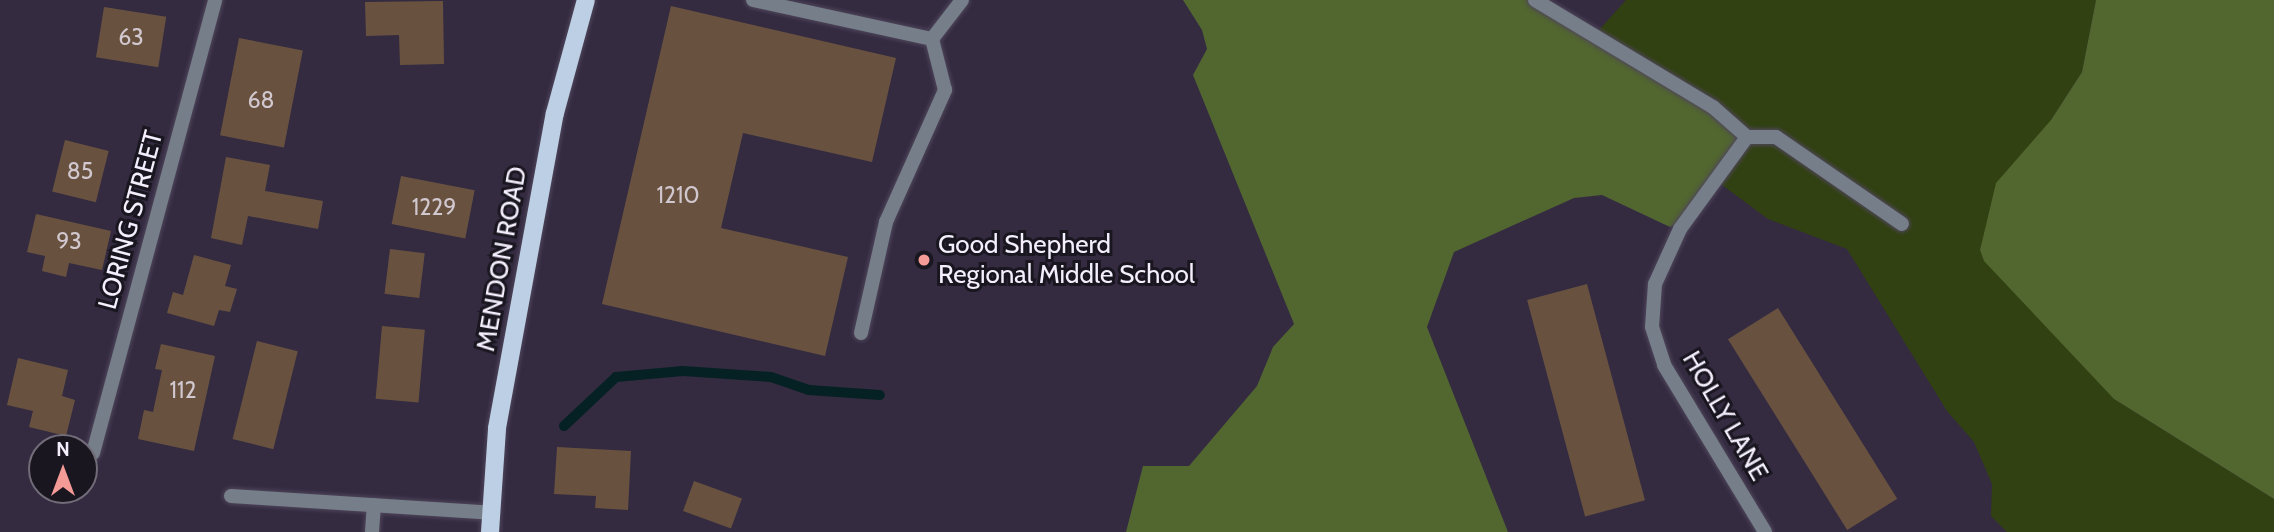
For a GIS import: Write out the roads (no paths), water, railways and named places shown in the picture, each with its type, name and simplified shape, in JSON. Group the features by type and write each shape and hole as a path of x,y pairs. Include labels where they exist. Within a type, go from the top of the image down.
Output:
{"main road":[{"name":"MENDON ROAD","path":"490,532 497,428 552,127 586,0"}],"street":[{"name":"LORING STREET","path":"98,434 215,0"},
{"path":"753,0 932,38"},
{"path":"932,38 962,0"},
{"path":"1535,0 1713,107 1746,137 1776,137 1902,224"},
{"path":"861,333 886,222 946,90 932,38"},
{"name":"HOLLY LANE","path":"1746,137 1680,229 1655,284 1652,327 1664,365 1765,532"},
{"path":"231,496 491,513"},
{"path":"372,532 374,505"}],"waterway":[{"path":"564,426 616,377 683,371 771,377 809,390 880,395"}],"place":[{"name":"Good Shepherd Regional Middle School","path":"924,260"}]}
